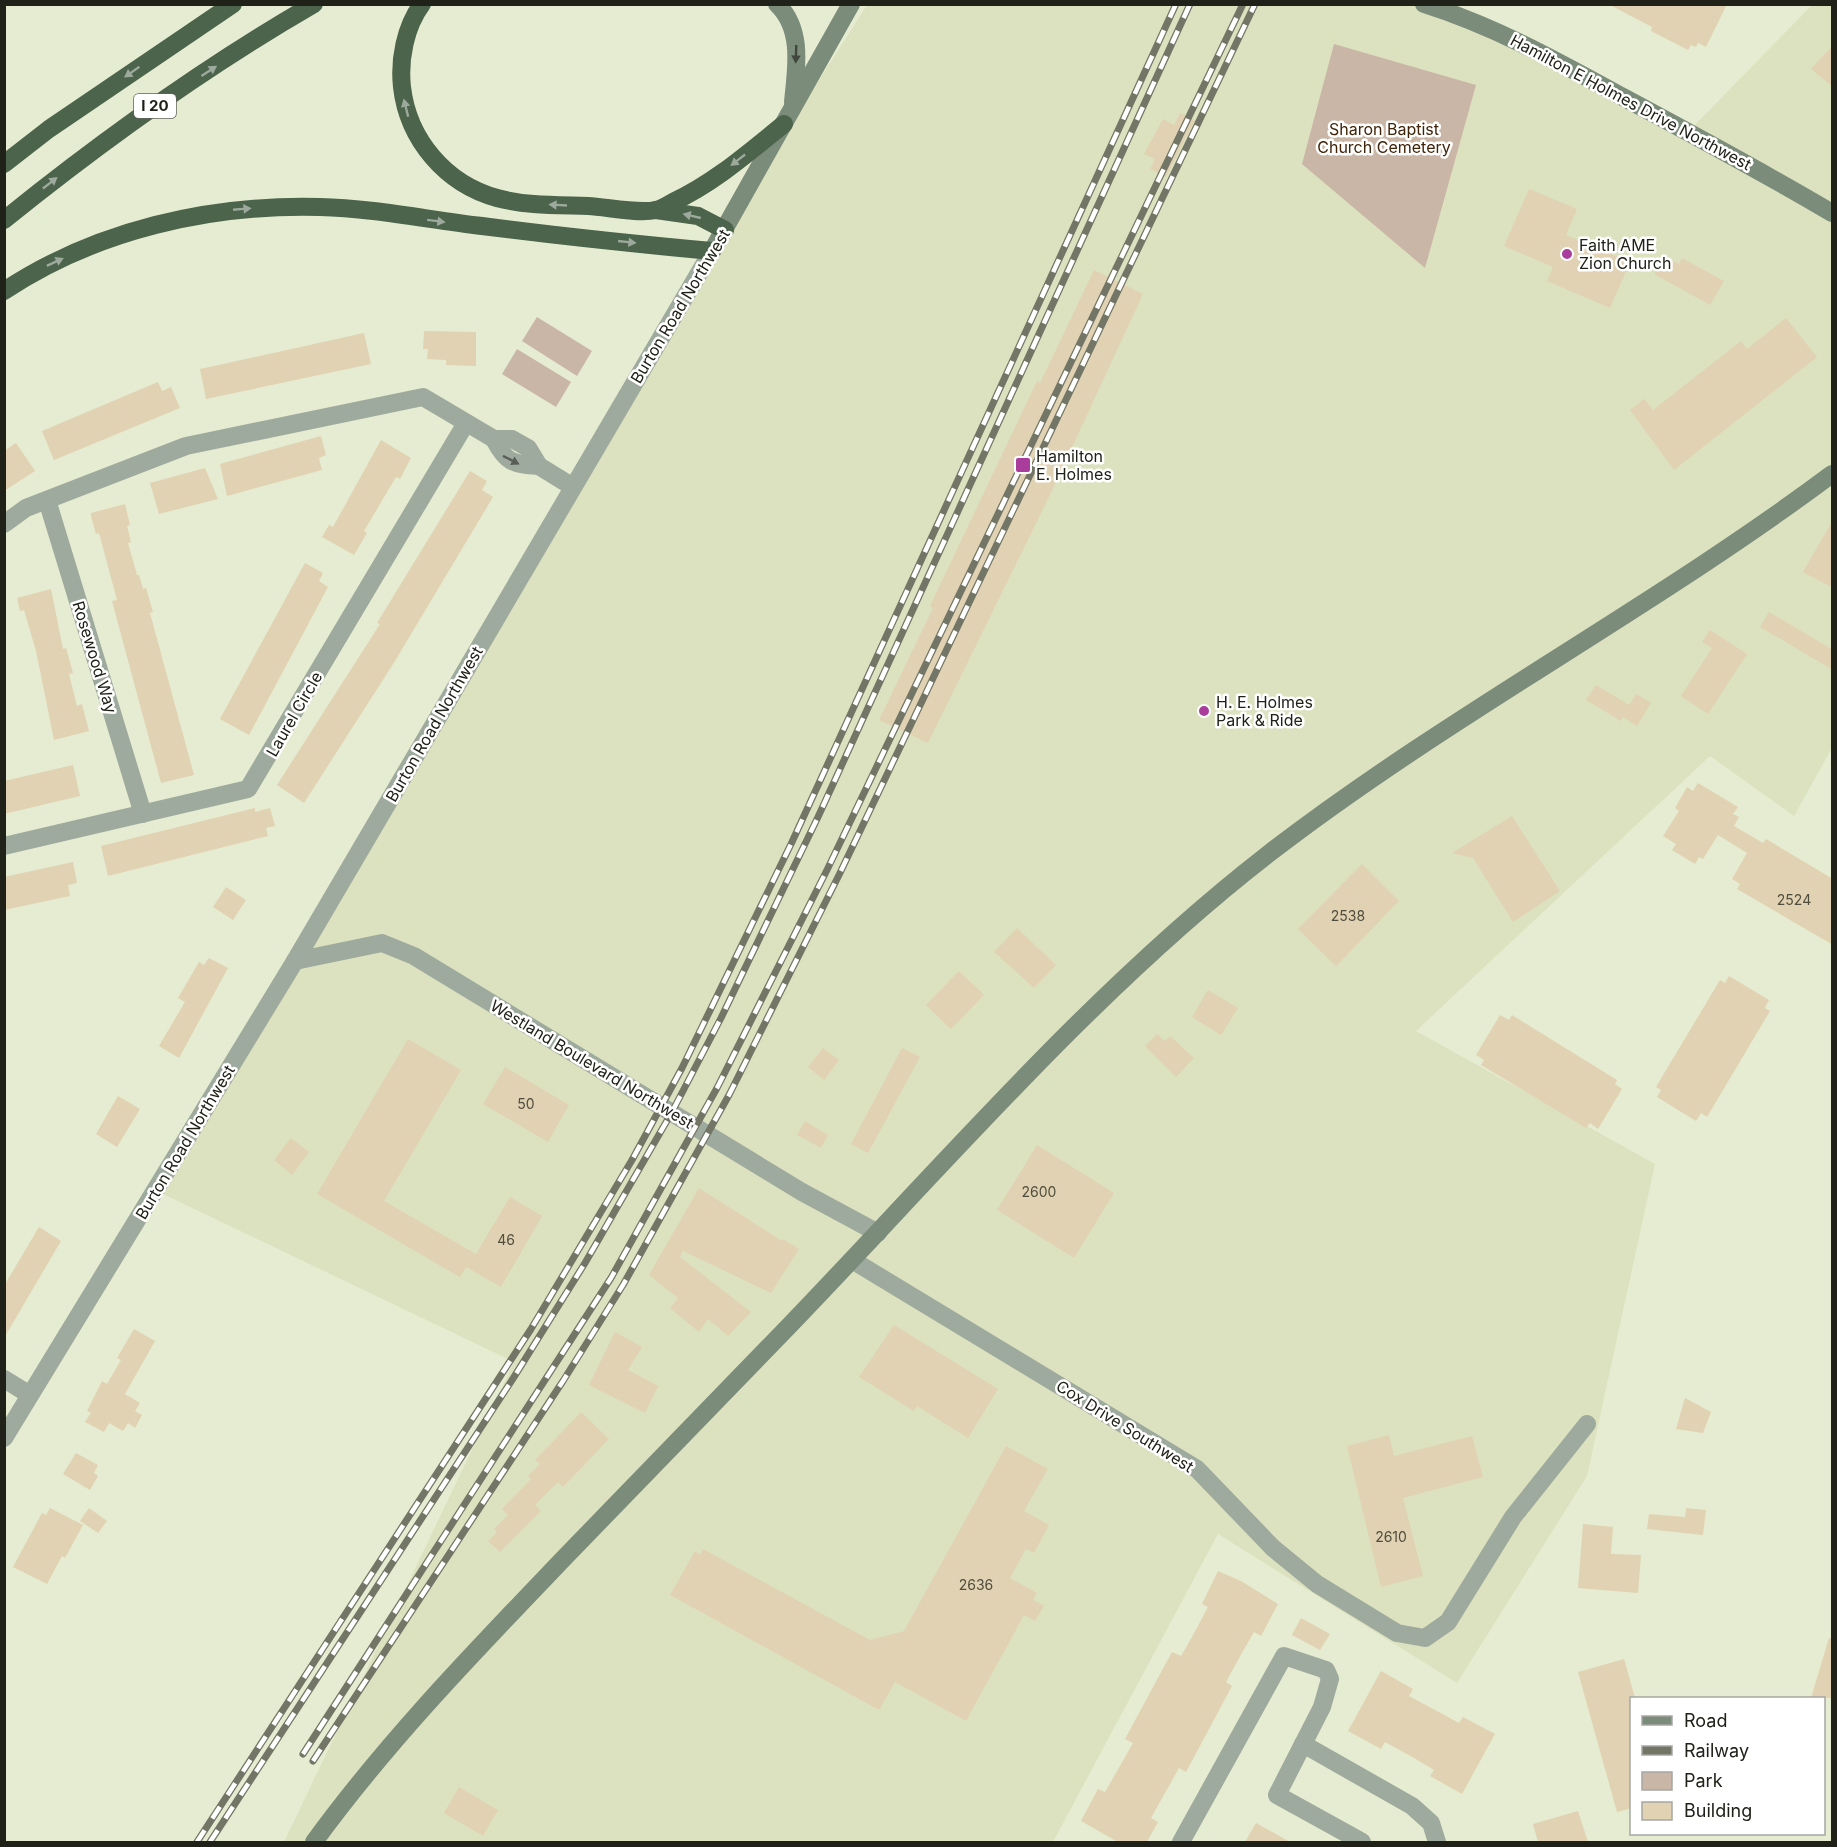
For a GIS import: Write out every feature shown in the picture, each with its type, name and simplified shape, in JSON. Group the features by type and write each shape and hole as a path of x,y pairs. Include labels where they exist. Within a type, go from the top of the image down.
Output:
{"highway":[{"name":"I 20","path":"4,164 50,129 233,4"},
{"name":"I 20","path":"4,220 103,142 314,4"},
{"path":"422,4 411,26 403,53 404,101 413,128 440,165 476,190 521,203 656,210 698,216 725,230"},
{"path":"656,210 702,189 789,116"},
{"path":"4,291 49,264 129,233 205,214 245,208 321,207 712,251"}],"main road":[{"path":"777,4 790,22 797,45 789,116"},
{"name":"Burton Road Northwest","path":"712,251 851,4"},
{"name":"Hamilton E Holmes Drive Northwest","path":"1424,4 1457,15 1529,46 1772,177 1833,213"},
{"path":"314,1842 372,1767 472,1654 1095,1008 1202,908 1262,860 1387,768 1724,551 1833,474"}],"street":[{"name":"Burton Road Northwest","path":"4,1438 295,961 712,251"},
{"path":"4,524 26,507 186,446 423,397 494,439 502,456 516,464 539,466 573,487"},
{"name":"Laurel Circle","path":"4,846 248,789 466,423"},
{"name":"Rosewood Way","path":"46,500 143,814"},
{"name":"Westland Boulevard Northwest","path":"295,961 382,943 414,956 802,1192 878,1233"},
{"name":"Cox Drive Southwest","path":"852,1260 1197,1469 1273,1548 1308,1577 1397,1633 1425,1638 1448,1622 1513,1517 1587,1424"},
{"path":"4,1379 30,1395"},
{"path":"1181,1842 1284,1656 1326,1670 1330,1680 1322,1707 1277,1795 1362,1842"},
{"path":"1303,1744 1412,1806 1431,1823 1437,1842"}],"shaded area":[{"path":"867,5 1446,5 1684,136 1812,5 1832,5 1832,748 1794,816 1710,756 1416,1031 1655,1164 1587,1476 1457,1683 1218,1534 1053,1842 284,1842 514,1362 161,1193 741,202"}],"green space":[{"name":"Sharon Baptist Church Cemetery","path":"1334,44 1476,85 1425,268 1302,164"},
{"path":"537,317 592,351 577,376 522,341"},
{"path":"517,349 571,382 556,407 502,374"}],"building":[{"path":"1608,4 1727,4 1706,47 1698,43 1696,47 1691,45 1688,50 1651,31 1652,27"},
{"path":"1833,45 1833,87 1811,69"},
{"path":"1180,113 1195,120 1166,177 1150,169 1155,159 1144,154 1163,119 1174,125"},
{"name":"Faith AME Zion Church","path":"1529,189 1577,209 1566,235 1630,262 1610,308 1547,281 1553,267 1504,246"},
{"path":"1664,256 1679,264 1682,258 1724,281 1710,305 1654,274"},
{"path":"1094,270 1143,294 1049,497 928,743 879,720 933,608 930,606 1037,381 1040,383"},
{"path":"1786,318 1817,357 1674,470 1630,410 1644,399 1653,410 1741,341 1747,349"},
{"path":"424,331 476,332 476,366 446,365 446,360 427,359 428,349 423,349"},
{"path":"364,333 371,364 206,399 200,369"},
{"path":"158,382 162,391 171,387 180,408 54,460 42,431"},
{"path":"321,436 326,455 319,458 322,470 227,496 220,464"},
{"path":"381,440 411,458 400,479 396,477 364,531 367,533 354,555 322,537 329,525 333,527"},
{"path":"16,443 35,471 4,491 4,451"},
{"path":"205,468 218,499 159,514 150,483"},
{"path":"470,471 487,481 482,490 493,497 395,661 304,803 277,785 380,624 377,623"},
{"path":"125,504 130,525 127,526 131,542 128,543 137,575 139,575 143,589 146,588 153,612 150,613 194,775 161,783 112,601 117,600 99,533 96,534 91,516 91,513"},
{"path":"1833,520 1833,588 1803,572"},
{"path":"305,563 323,573 319,581 328,587 249,735 220,719"},
{"path":"51,589 63,649 66,648 73,673 69,674 77,706 82,704 89,731 54,740 36,651 24,610 20,611 17,598"},
{"path":"1769,612 1833,650 1833,670 1760,627"},
{"path":"1710,630 1747,654 1708,714 1681,696 1712,648 1702,642"},
{"path":"1596,685 1629,705 1636,694 1651,703 1637,726 1623,717 1621,721 1586,700"},
{"path":"73,765 80,796 4,814 4,781"},
{"path":"1698,783 1738,807 1733,814 1739,817 1734,826 1763,843 1766,839 1833,879 1833,945 1737,889 1740,884 1732,879 1747,853 1718,835 1703,859 1699,857 1695,864 1672,850 1676,844 1663,836 1679,811 1675,808 1687,787 1693,791"},
{"path":"255,808 255,812 270,808 275,826 266,828 268,836 108,876 101,846"},
{"path":"1512,816 1560,891 1513,922 1473,858 1452,853"},
{"path":"73,862 77,883 68,885 70,896 4,910 4,877"},
{"path":"1362,864 1399,901 1336,966 1298,929"},
{"path":"226,887 246,900 233,920 213,907"},
{"path":"1017,928 1056,965 1034,988 994,952"},
{"path":"209,958 228,968 179,1058 159,1046 185,1002 178,998 199,962 204,965"},
{"path":"959,971 984,995 951,1029 926,1005"},
{"path":"1729,976 1769,1000 1765,1008 1770,1011 1707,1117 1701,1113 1696,1121 1657,1097 1661,1090 1656,1087 1720,980 1725,983"},
{"path":"1208,990 1238,1008 1221,1035 1192,1017"},
{"path":"1500,1015 1509,1020 1512,1015 1617,1080 1615,1084 1622,1089 1598,1129 1590,1123 1586,1128 1481,1065 1484,1060 1476,1055"},
{"path":"1157,1034 1165,1041 1170,1036 1194,1058 1176,1077 1145,1046"},
{"path":"408,1039 461,1070 384,1201 476,1254 510,1197 542,1216 501,1287 466,1267 460,1277 317,1194"},
{"path":"823,1048 839,1060 824,1080 808,1067"},
{"path":"902,1048 920,1057 868,1153 851,1144"},
{"path":"505,1067 569,1105 548,1142 483,1104"},
{"path":"118,1096 140,1109 117,1147 96,1134"},
{"path":"805,1121 828,1135 821,1148 797,1135"},
{"path":"291,1138 309,1152 292,1175 274,1160"},
{"path":"1037,1145 1114,1193 1074,1258 997,1210"},
{"path":"699,1188 782,1241 783,1239 799,1249 771,1293 683,1251 680,1257 751,1312 728,1336 708,1319 699,1332 670,1308 678,1298 649,1275"},
{"path":"39,1227 61,1241 4,1338 4,1286"},
{"path":"894,1325 998,1389 968,1438 917,1406 914,1411 859,1377"},
{"path":"134,1329 155,1341 125,1394 140,1403 135,1411 142,1415 135,1428 128,1423 123,1431 109,1423 104,1432 85,1422 91,1413 87,1411 102,1381 107,1384 121,1360 117,1358"},
{"path":"615,1332 642,1347 628,1370 658,1386 645,1413 589,1385"},
{"path":"1685,1398 1711,1412 1703,1433 1676,1429"},
{"path":"581,1412 609,1439 563,1487 558,1482 535,1505 541,1511 500,1552 488,1541 497,1532 494,1529 508,1515 502,1509 531,1479 528,1476 540,1464 535,1460"},
{"path":"1389,1435 1394,1456 1472,1436 1483,1477 1403,1498 1423,1576 1381,1587 1347,1446"},
{"path":"1006,1446 1048,1469 1024,1511 1049,1525 1034,1553 1026,1549 1010,1578 1037,1593 1033,1600 1044,1606 1035,1621 1024,1615 966,1721 895,1682 879,1710 670,1595 695,1551 700,1555 703,1549 870,1640 904,1631"},
{"path":"76,1453 98,1465 94,1473 98,1476 90,1490 63,1474"},
{"path":"50,1508 83,1525 65,1558 62,1556 47,1584 13,1567 42,1513 46,1515"},
{"path":"89,1508 107,1521 98,1533 80,1521"},
{"path":"1686,1508 1706,1510 1703,1535 1647,1529 1649,1514 1685,1517"},
{"path":"1583,1524 1613,1527 1611,1554 1641,1555 1638,1593 1578,1588"},
{"path":"1218,1571 1241,1581 1278,1604 1261,1636 1254,1632 1226,1682 1232,1686 1186,1772 1179,1768 1151,1818 1158,1822 1147,1842 1118,1842 1081,1821 1098,1789 1105,1792 1133,1743 1125,1739 1172,1652 1181,1656 1192,1637 1208,1607 1202,1604"},
{"path":"1301,1618 1330,1634 1320,1650 1292,1635"},
{"path":"1829,1638 1833,1639 1833,1698 1811,1697"},
{"path":"1624,1659 1635,1697 1630,1697 1630,1809 1617,1812 1578,1672"},
{"path":"1381,1671 1413,1689 1409,1696 1459,1723 1463,1717 1495,1734 1462,1794 1430,1776 1434,1770 1414,1758 1385,1742 1381,1749 1348,1731"},
{"path":"459,1787 498,1810 483,1836 444,1813"},
{"path":"1578,1811 1588,1842 1538,1842 1533,1824"},
{"path":"1256,1823 1290,1842 1245,1842"}],"railway":[{"path":"197,1842 531,1329 632,1160 682,1068 792,842 1176,4"},
{"path":"210,1842 514,1377 585,1263 672,1112 721,1018 818,817 1190,4"},
{"path":"303,1754 611,1278 717,1088 827,870 1243,4"},
{"path":"313,1761 563,1381 623,1285 729,1095 839,875 1255,4"}],"place":[{"name":"Faith AME Zion Church","path":"1567,254"},
{"name":"Hamilton E. Holmes","path":"1023,465"},
{"name":"H. E. Holmes Park & Ride","path":"1204,711"}]}
